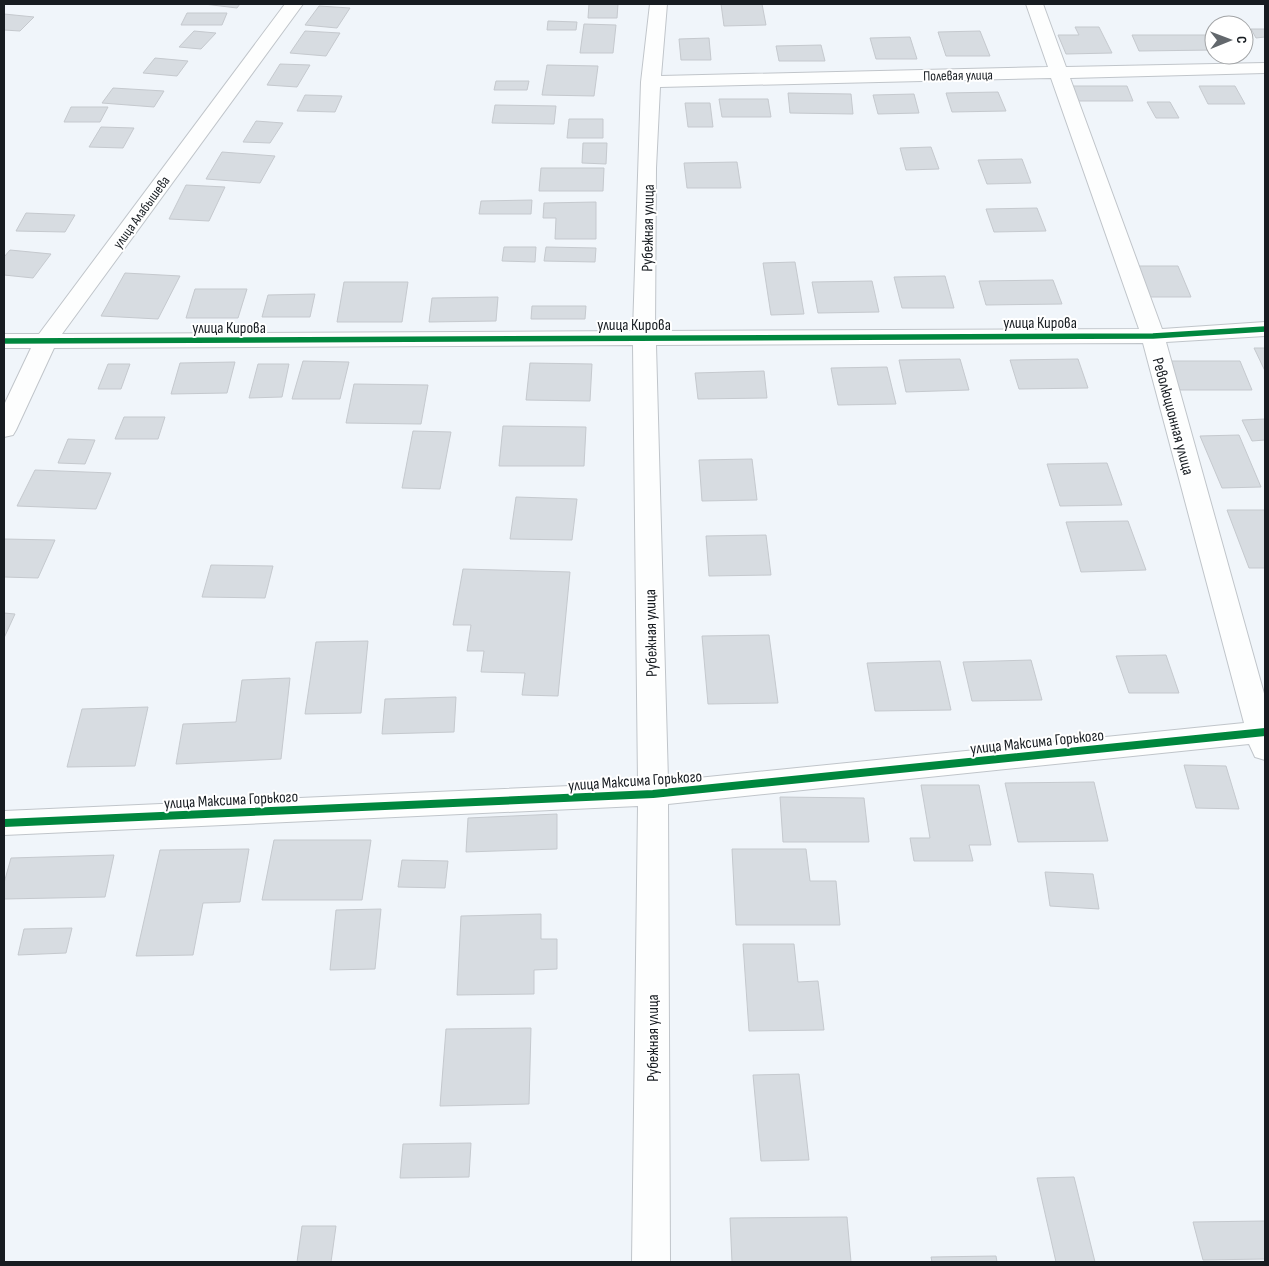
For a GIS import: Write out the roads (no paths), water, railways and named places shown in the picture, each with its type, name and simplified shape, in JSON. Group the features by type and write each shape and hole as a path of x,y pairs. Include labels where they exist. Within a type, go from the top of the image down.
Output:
{"street":[{"name":"улица Алабышева","path":"4,430 45,342 294,4"},
{"name":"Рубежная улица","path":"652,1262 653,794 644,338 650,82 658,4"},
{"name":"Революционная улица","path":"1034,4 1153,336 1263,738"},
{"name":"Полевая улица","path":"650,82 1265,68"},
{"name":"улица Кирова","path":"4,341 1153,336 1265,329"},
{"name":"улица Максима Горького","path":"4,823 653,794 1263,738"}]}
